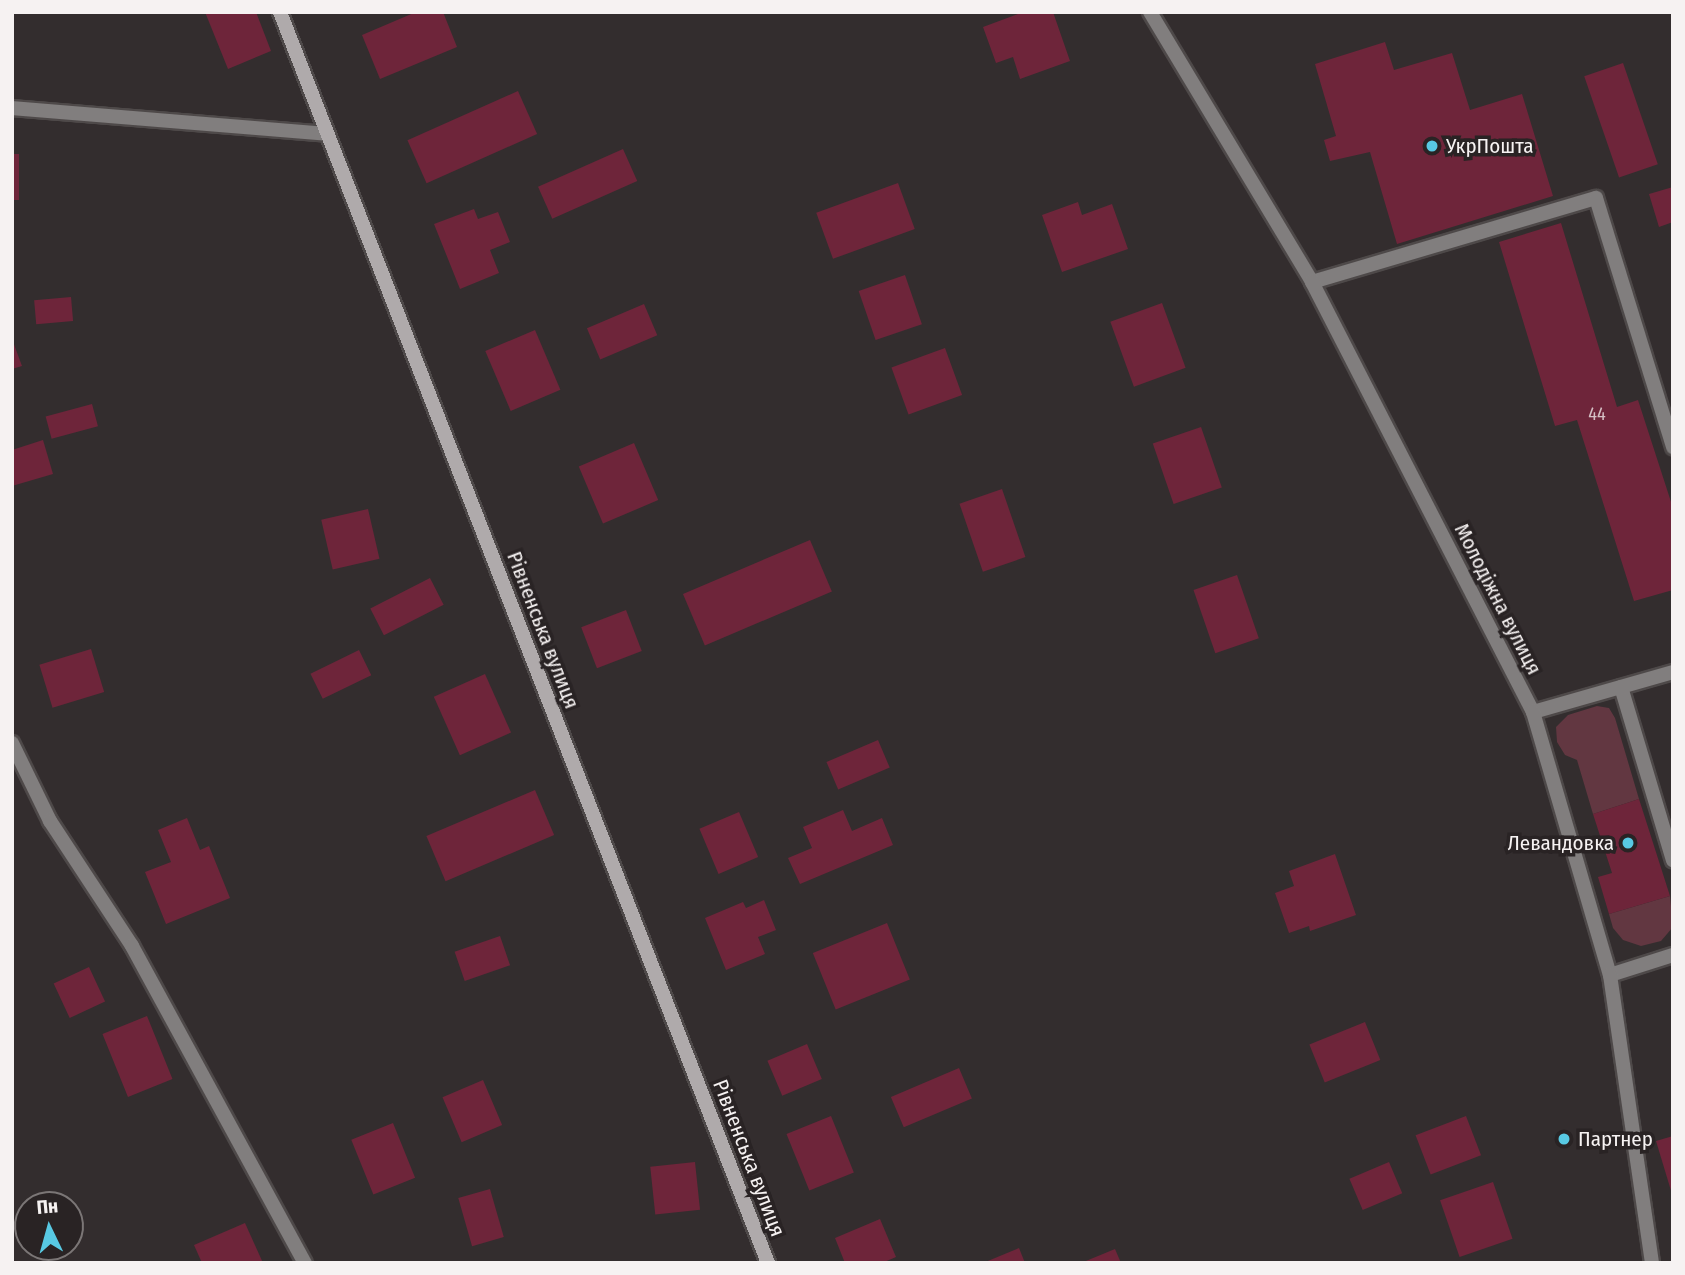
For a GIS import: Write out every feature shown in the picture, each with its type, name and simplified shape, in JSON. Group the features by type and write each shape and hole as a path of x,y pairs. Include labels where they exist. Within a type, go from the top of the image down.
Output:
{"main road":[{"name":"Рівненська вулиця","path":"280,12 768,1263"}],"street":[{"name":"Молодіжна вулиця","path":"1150,12 1312,282 1533,712 1610,975 1652,1263"},
{"path":"12,108 327,134"},
{"path":"1312,282 1596,198 1673,447"},
{"path":"1533,712 1673,672"},
{"path":"1620,687 1673,860"},
{"path":"12,743 50,821 132,946 305,1263"},
{"path":"1610,975 1673,955"}],"shaded area":[{"path":"1597,706 1609,708 1615,718 1639,799 1593,814 1577,760 1565,755 1557,742 1556,727 1568,715"},
{"path":"1670,896 1673,927 1661,941 1641,946 1623,940 1613,928 1609,914"}],"building":[{"path":"205,12 256,12 271,51 228,69"},
{"path":"416,12 443,12 457,47 380,79 362,35"},
{"path":"1023,12 1053,12 1070,61 1020,79 1013,57 996,63 983,27"},
{"name":"УкрПошта","path":"1385,42 1394,70 1452,53 1470,110 1522,94 1553,196 1397,244 1370,152 1330,161 1324,140 1336,136 1315,64"},
{"path":"1623,63 1658,164 1619,178 1584,76"},
{"path":"518,91 537,134 427,183 407,140"},
{"path":"623,149 637,181 552,219 538,187"},
{"path":"12,154 19,154 19,200 12,200"},
{"path":"898,183 915,229 833,259 816,213"},
{"path":"1673,187 1673,222 1659,227 1649,194"},
{"path":"1078,202 1082,215 1112,204 1128,249 1062,272 1042,215"},
{"path":"474,209 478,219 498,212 510,242 490,250 499,273 460,289 434,224"},
{"path":"1561,223 1617,407 1638,400 1673,508 1673,590 1634,601 1577,420 1555,426 1499,242"},
{"path":"905,275 922,324 876,340 859,291"},
{"path":"71,297 73,321 36,324 34,300"},
{"path":"1162,303 1186,368 1134,387 1110,322"},
{"path":"644,304 657,335 600,360 587,328"},
{"path":"535,330 560,390 511,411 485,351"},
{"path":"12,339 22,366 12,369"},
{"path":"945,348 962,395 909,414 891,367"},
{"path":"92,404 98,426 52,439 46,416"},
{"path":"1201,427 1222,488 1174,504 1153,444"},
{"path":"43,440 53,474 12,486 12,450"},
{"path":"634,443 658,500 603,524 579,466"},
{"path":"1002,489 1025,557 983,572 959,504"},
{"path":"368,509 379,559 333,569 321,520"},
{"path":"810,540 832,592 705,645 683,594"},
{"path":"1237,575 1259,638 1215,653 1194,590"},
{"path":"430,578 444,605 384,635 370,608"},
{"path":"626,610 642,651 597,668 581,627"},
{"path":"91,649 104,692 53,708 39,665"},
{"path":"359,650 371,675 323,699 310,674"},
{"path":"485,674 511,732 460,755 434,697"},
{"path":"878,740 890,768 838,789 826,762"},
{"path":"535,790 554,835 446,881 426,836"},
{"name":"Левандовка","path":"1639,799 1670,896 1609,914 1598,877 1612,873 1593,814"},
{"path":"843,810 852,831 882,818 893,845 800,884 788,858 812,848 803,827"},
{"path":"739,812 758,857 719,874 699,829"},
{"path":"187,818 200,850 209,846 230,898 166,924 145,872 171,862 158,830"},
{"path":"1335,854 1356,915 1310,931 1309,926 1289,933 1275,893 1294,886 1289,871"},
{"path":"764,900 776,930 758,937 765,954 726,970 705,918 743,902 746,908"},
{"path":"887,923 910,980 836,1010 813,953"},
{"path":"500,936 510,965 465,981 455,952"},
{"path":"89,967 105,1001 70,1018 54,983"},
{"path":"147,1016 172,1079 128,1097 102,1034"},
{"path":"1365,1022 1380,1060 1325,1082 1309,1044"},
{"path":"807,1044 822,1079 782,1096 767,1061"},
{"path":"959,1068 972,1098 904,1127 891,1097"},
{"path":"483,1080 502,1125 462,1142 442,1097"},
{"path":"831,1116 854,1173 809,1191 786,1134"},
{"path":"1466,1116 1481,1155 1431,1175 1416,1135"},
{"path":"393,1123 415,1178 373,1195 351,1140"},
{"path":"1673,1136 1673,1194 1672,1194 1656,1141"},
{"path":"695,1162 700,1210 655,1214 650,1167"},
{"path":"1389,1162 1402,1193 1363,1210 1349,1179"},
{"path":"1493,1182 1513,1239 1460,1257 1440,1200"},
{"path":"490,1189 504,1237 472,1246 458,1198"},
{"path":"880,1219 896,1257 882,1263 845,1263 835,1238"},
{"path":"245,1223 263,1263 202,1263 194,1245"},
{"path":"1019,1248 1025,1263 983,1263"},
{"path":"1115,1249 1121,1263 1081,1263"}],"place":[{"name":"УкрПошта","path":"1432,146"},
{"name":"Левандовка","path":"1628,843"},
{"name":"Партнер","path":"1564,1139"}]}
